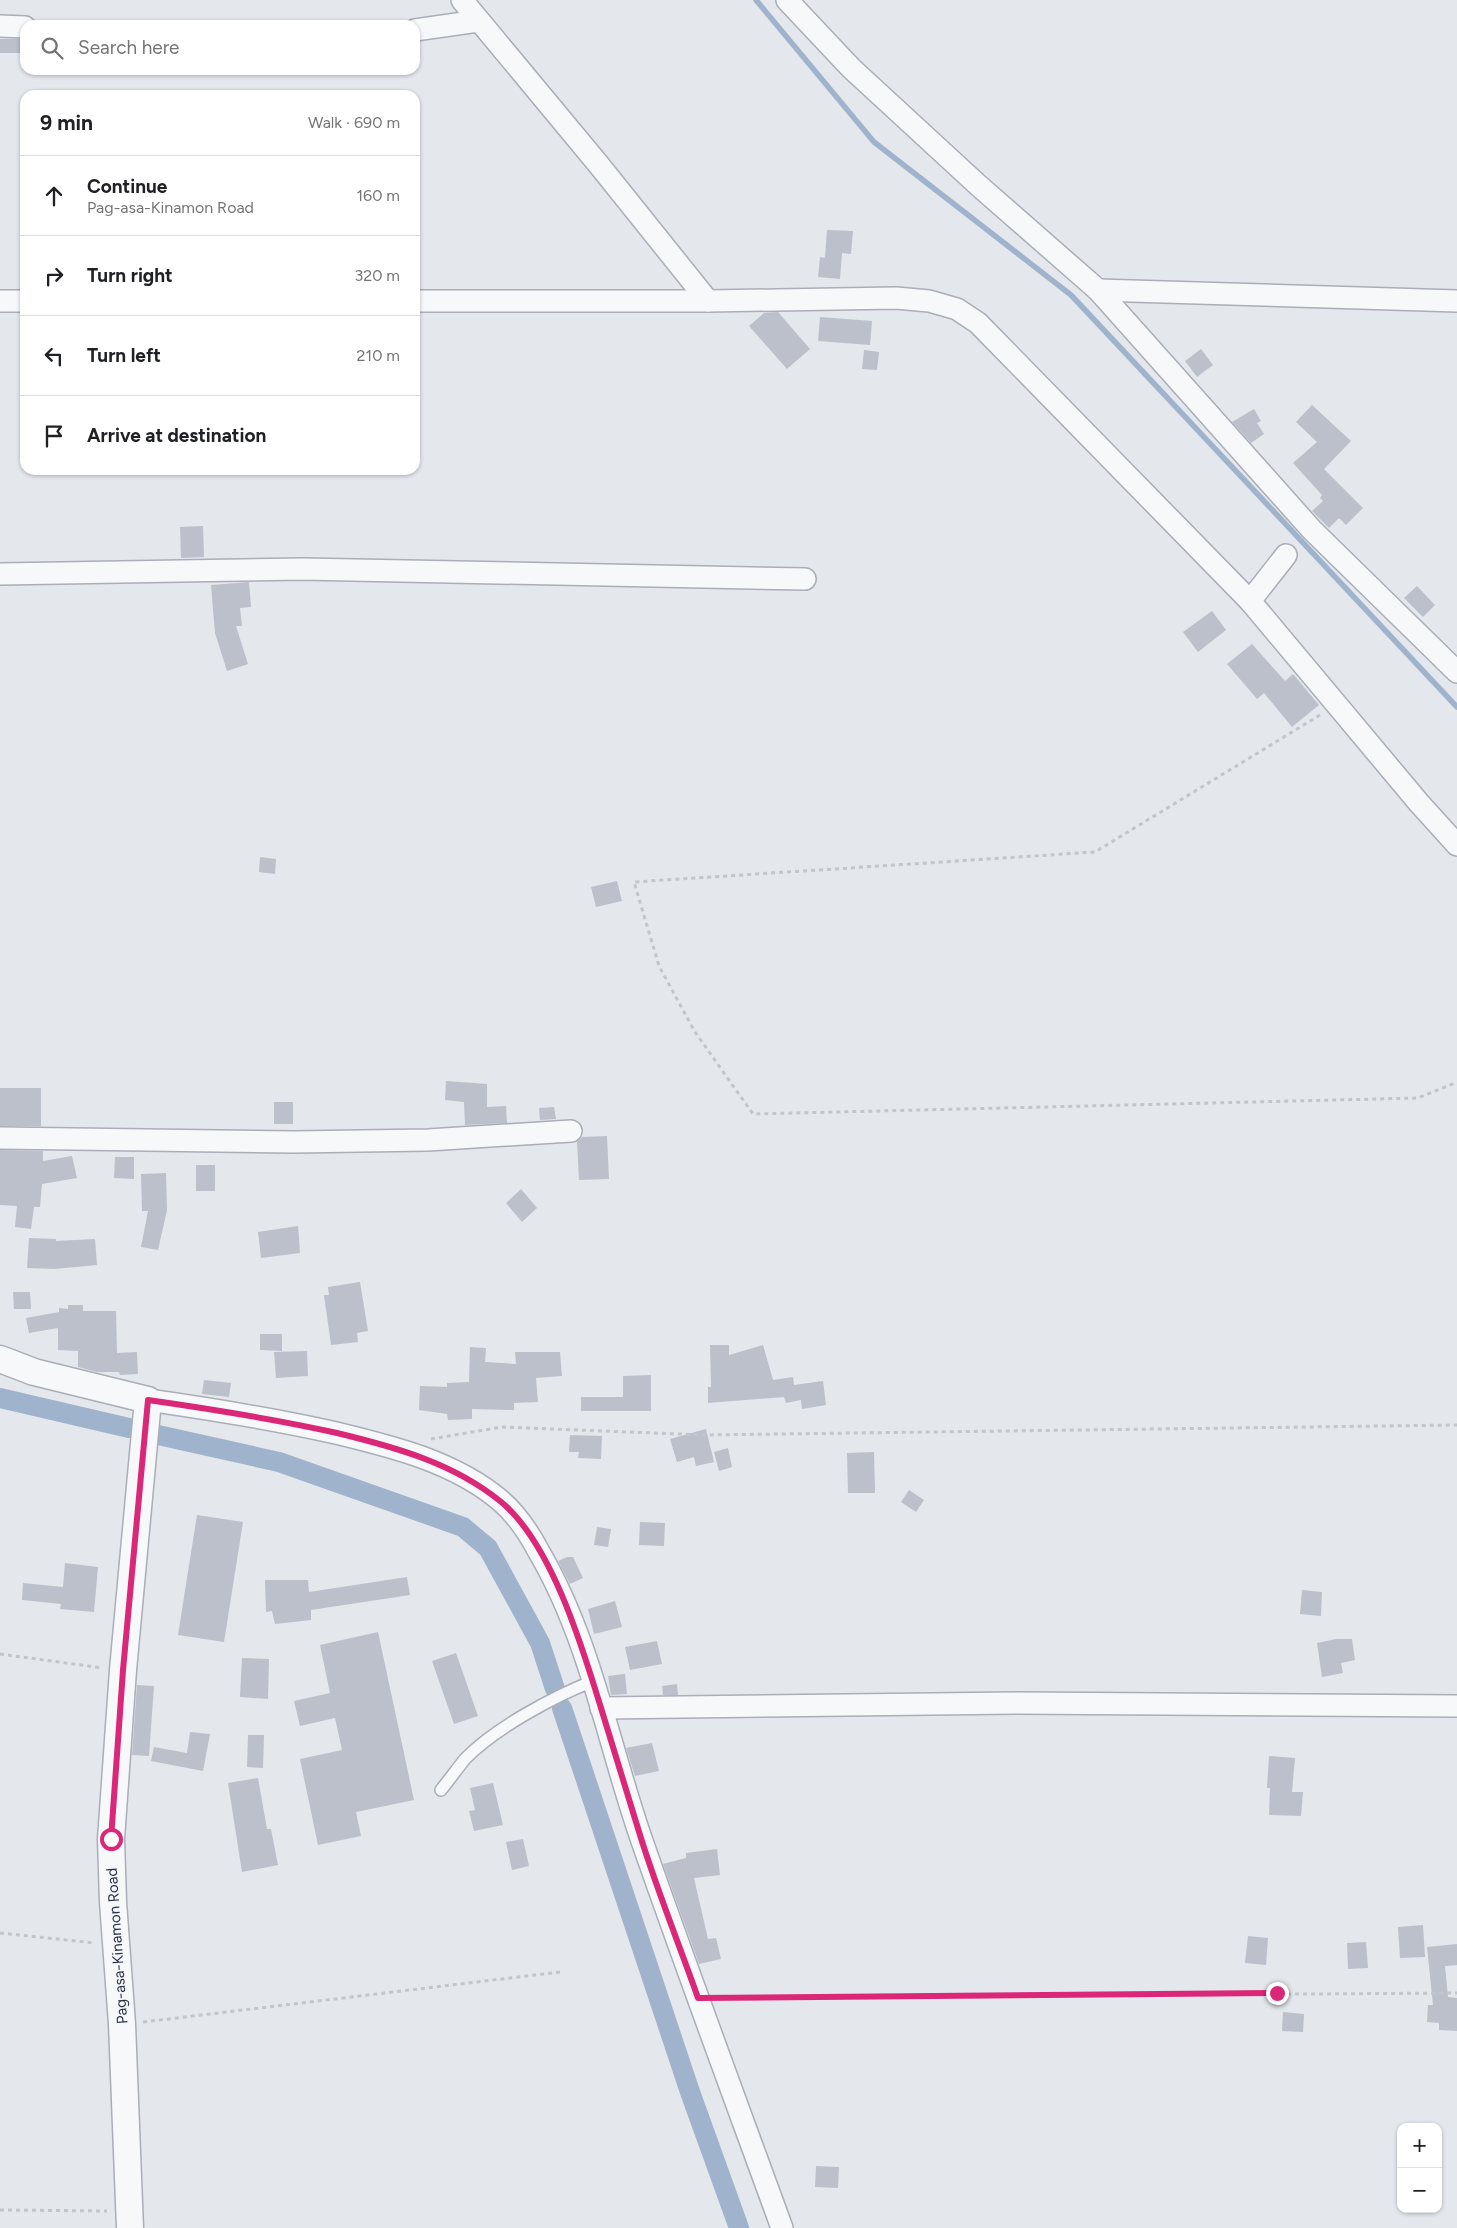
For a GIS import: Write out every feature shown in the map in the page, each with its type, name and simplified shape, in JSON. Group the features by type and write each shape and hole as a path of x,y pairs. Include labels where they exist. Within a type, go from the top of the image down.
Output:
{"street":[{"path":"462,0 599,165 708,301"},
{"path":"787,0 858,74 978,186 1098,290 1309,532 1457,672"},
{"path":"420,29 478,21"},
{"path":"0,26 20,27"},
{"path":"1098,290 1457,301"},
{"path":"420,301 708,301 896,298 929,301 957,309 978,323 1250,601 1419,803 1457,845"},
{"path":"0,301 20,301"},
{"path":"1250,601 1286,556"},
{"path":"0,574 303,569 805,579"},
{"path":"0,1138 294,1142 428,1140 571,1131"},
{"path":"0,1359 34,1372 148,1400 247,1414 391,1446 428,1460 468,1479 501,1502 525,1528 548,1566 567,1606 593,1681 641,1837 782,2228"},
{"name":"Pag-asa-Kinamon Road","path":"130,2220 122,2024 111,1839 123,1670 148,1400"},
{"path":"601,1708 1016,1702 1457,1706"}],"lane":[{"path":"441,1790 466,1759 487,1740 567,1692 593,1681"}],"path":[{"path":"1337,704 1095,852 634,882 659,966 695,1032 753,1114 1418,1098 1457,1082"},
{"path":"428,1440 502,1426 704,1435 1457,1425"},
{"path":"0,1654 123,1670"},
{"path":"0,1933 116,1945"},
{"path":"122,2024 560,1972"},
{"path":"698,1998 1457,1993"},
{"path":"0,2210 130,2220"}],"building":[{"path":"0,39 20,39 20,53 0,53"},
{"path":"827,230 853,231 851,254 842,253 840,279 818,277 820,257 825,258"},
{"path":"778,312 810,349 787,369 749,326 764,313"},
{"path":"820,317 872,321 870,345 818,341"},
{"path":"1201,349 1213,365 1197,377 1185,361"},
{"path":"864,350 879,352 877,370 862,369"},
{"path":"1312,405 1351,441 1324,469 1363,508 1346,525 1339,518 1329,528 1312,511 1323,501 1320,498 1322,495 1293,463 1317,442 1296,422"},
{"path":"1254,409 1261,421 1257,423 1264,434 1251,443 1232,422"},
{"path":"203,526 204,557 181,558 180,527"},
{"path":"249,582 251,607 240,608 242,626 236,626 248,664 227,671 215,633 211,585"},
{"path":"1417,586 1435,605 1423,617 1404,598"},
{"path":"1212,611 1226,630 1198,652 1183,632"},
{"path":"1252,644 1285,681 1293,674 1319,705 1292,727 1264,693 1257,699 1227,664"},
{"path":"260,857 276,859 275,874 259,872"},
{"path":"617,881 622,901 596,907 591,887"},
{"path":"446,1081 487,1084 487,1107 506,1106 507,1123 465,1125 464,1102 445,1100"},
{"path":"0,1088 41,1088 41,1126 0,1126"},
{"path":"274,1102 293,1102 293,1124 274,1124"},
{"path":"554,1107 556,1119 540,1120 539,1108"},
{"path":"607,1136 609,1179 579,1180 577,1142 582,1137"},
{"path":"0,1150 43,1151 43,1161 72,1156 77,1178 42,1184 40,1207 34,1207 31,1229 15,1227 17,1206 0,1205"},
{"path":"115,1157 134,1157 134,1179 114,1178"},
{"path":"196,1165 215,1165 215,1191 196,1191"},
{"path":"166,1173 167,1210 158,1250 141,1247 148,1211 142,1211 141,1174"},
{"path":"521,1189 537,1208 522,1222 506,1203"},
{"path":"298,1226 300,1253 261,1258 258,1232"},
{"path":"29,1238 56,1239 56,1241 95,1239 97,1265 54,1269 27,1268"},
{"path":"360,1282 368,1331 357,1333 358,1342 331,1345 324,1295 329,1295 328,1287"},
{"path":"13,1292 30,1292 31,1309 14,1309"},
{"path":"68,1305 83,1305 83,1311 116,1311 117,1353 137,1352 138,1374 120,1375 119,1372 97,1372 78,1367 78,1351 58,1350 58,1328 29,1333 26,1318 59,1312 59,1308 68,1309"},
{"path":"260,1334 282,1334 282,1351 260,1350"},
{"path":"710,1345 729,1345 729,1355 763,1345 773,1380 793,1377 794,1385 823,1381 826,1405 802,1409 801,1400 786,1403 784,1397 708,1403 708,1387 711,1387"},
{"path":"470,1347 486,1348 485,1362 516,1364 515,1352 560,1352 562,1376 536,1378 538,1402 514,1403 514,1410 472,1409 472,1419 448,1420 447,1414 419,1410 420,1386 447,1387 447,1383 469,1382"},
{"path":"307,1351 308,1376 276,1378 274,1352"},
{"path":"651,1375 651,1411 581,1411 581,1397 623,1397 623,1376"},
{"path":"204,1380 231,1383 229,1397 202,1394"},
{"path":"706,1429 714,1462 696,1466 694,1457 677,1462 670,1439"},
{"path":"570,1435 602,1436 601,1459 578,1458 579,1452 569,1452"},
{"path":"728,1448 732,1467 719,1471 714,1452"},
{"path":"874,1452 875,1493 848,1493 847,1453"},
{"path":"909,1490 924,1500 916,1512 901,1502"},
{"path":"197,1515 243,1522 224,1642 178,1635"},
{"path":"640,1522 665,1523 664,1546 639,1545"},
{"path":"597,1527 611,1529 608,1547 594,1545"},
{"path":"567,1557 573,1557 583,1578 570,1584 558,1561"},
{"path":"65,1563 98,1567 94,1612 60,1609 61,1604 22,1600 23,1583 63,1587"},
{"path":"407,1577 410,1595 311,1610 311,1620 275,1624 272,1611 266,1612 265,1580 308,1580 309,1592"},
{"path":"1302,1590 1322,1592 1321,1616 1300,1614"},
{"path":"615,1601 622,1627 594,1634 588,1609"},
{"path":"378,1632 414,1800 356,1812 361,1836 318,1845 300,1759 342,1750 335,1718 300,1726 294,1701 330,1693 320,1645"},
{"path":"1336,1639 1352,1639 1355,1660 1341,1663 1343,1673 1322,1677 1317,1643"},
{"path":"657,1641 662,1664 630,1670 625,1647"},
{"path":"456,1653 478,1716 454,1724 432,1661"},
{"path":"242,1658 269,1659 268,1699 240,1697"},
{"path":"625,1674 627,1694 611,1695 608,1676"},
{"path":"677,1684 678,1695 663,1695 662,1686"},
{"path":"137,1685 154,1686 149,1756 132,1755"},
{"path":"190,1732 210,1734 203,1771 151,1761 154,1747 187,1753"},
{"path":"248,1735 264,1735 263,1768 247,1767"},
{"path":"652,1743 659,1771 635,1776 626,1748"},
{"path":"1269,1756 1295,1758 1292,1792 1303,1792 1301,1816 1269,1815 1270,1788 1267,1788"},
{"path":"258,1778 267,1829 271,1829 278,1865 242,1872 228,1783"},
{"path":"493,1783 503,1825 474,1831 469,1811 475,1810 470,1788"},
{"path":"523,1839 529,1866 512,1870 506,1842"},
{"path":"717,1849 720,1875 694,1878 708,1939 716,1938 721,1959 699,1964 663,1864 686,1858 686,1853"},
{"path":"1423,1925 1425,1957 1400,1958 1398,1927"},
{"path":"1248,1936 1268,1938 1266,1965 1245,1963"},
{"path":"1366,1942 1368,1968 1348,1969 1347,1943"},
{"path":"1457,1944 1457,1965 1445,1966 1448,1997 1457,1998 1457,2031 1439,2030 1439,2023 1427,2022 1428,2005 1433,2005 1427,1947"},
{"path":"1283,2012 1304,2014 1303,2032 1282,2031"},
{"path":"816,2166 839,2167 838,2188 815,2187"}],"waterway":[{"path":"756,0 874,142 1071,295 1457,707"},
{"path":"0,1398 129,1428"},
{"path":"158,1435 279,1462 463,1527 488,1548 540,1643 555,1689"},
{"path":"562,1708 690,2092 739,2228"}],"route":[{"path":"111,1839 123,1670 148,1400 247,1414 391,1446 428,1460 468,1479 501,1502 525,1528 548,1566 567,1606 582,1647 641,1837 698,1998 1277,1993"}]}
